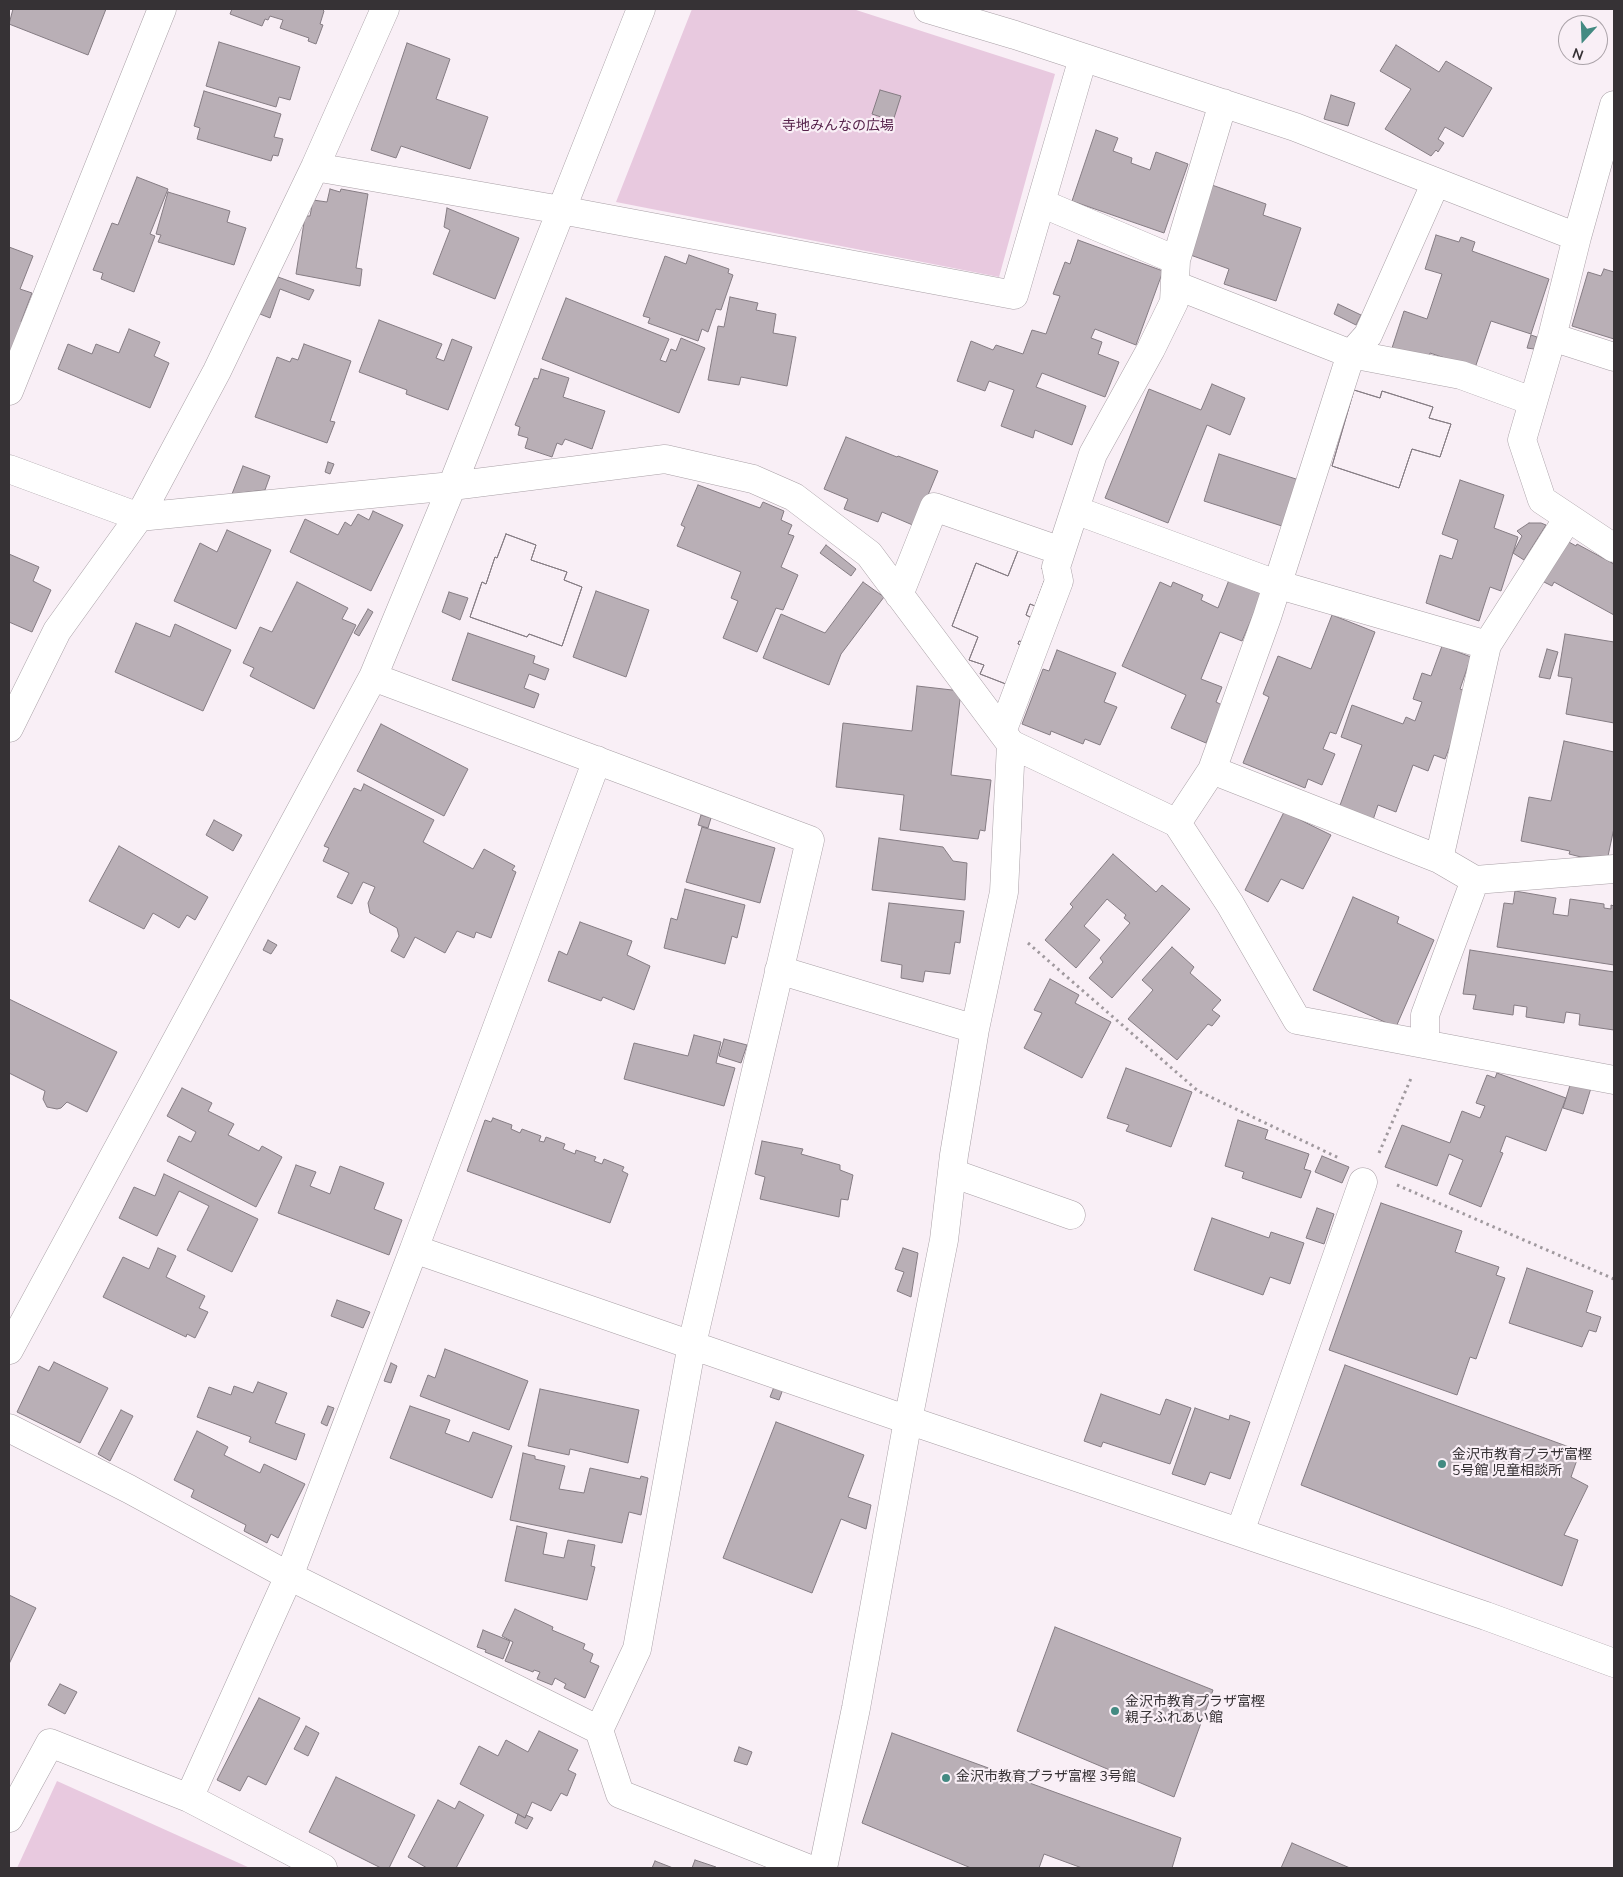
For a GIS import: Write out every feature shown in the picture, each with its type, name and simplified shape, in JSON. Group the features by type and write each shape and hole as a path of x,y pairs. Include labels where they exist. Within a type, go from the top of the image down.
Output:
{"street":[{"path":"9,390 162,9"},
{"path":"9,728 57,631 139,517 217,371 315,167 385,9"},
{"path":"9,1350 373,677 452,486 641,9"},
{"path":"928,9 1296,127 1577,237"},
{"path":"315,167 561,210 1014,296 1083,58"},
{"path":"824,1868 856,1708 908,1420 944,1240 952,1173 975,1029 1004,892 1006,738 1059,581 1056,567 1093,454 1151,349 1174,302 1175,272 1223,103"},
{"path":"1612,118 1577,237 1552,337 1522,440 1542,500 1614,548"},
{"path":"1177,823 1212,770 1267,617 1351,354 1368,335 1436,182"},
{"path":"1041,203 1175,272 1351,354 1461,375 1532,401"},
{"path":"1552,337 1614,357"},
{"path":"9,469 139,517 452,486 665,459 753,479 794,497 870,554 1006,738 1177,823 1230,904 1297,1020 1614,1080"},
{"path":"899,595 934,506 1061,551"},
{"path":"1075,510 1276,584 1487,645"},
{"path":"1440,859 1487,645 1568,518"},
{"path":"373,677 810,840 692,1344 637,1649 599,1730 620,1794 807,1868"},
{"path":"188,1798 289,1576 597,760"},
{"path":"1212,770 1440,859 1474,880 1614,869"},
{"path":"1425,1044 1425,1015 1474,880"},
{"path":"779,970 975,1029"},
{"path":"952,1173 1071,1215"},
{"path":"1240,1532 1366,1178"},
{"path":"414,1249 908,1420 1486,1616 1614,1663"},
{"path":"9,1428 289,1576 599,1730"},
{"path":"9,1818 50,1743 188,1798 323,1868"}],"path":[{"path":"998,918 1198,1091 1366,1178 1614,1279"},
{"path":"1366,1178 1381,1149 1425,1044"}],"green space":[{"name":"寺地みんなの広場","path":"692,9 853,9 1055,74 999,277 616,202"},
{"path":"57,1781 250,1868 17,1868"}],"building":[{"path":"13,9 106,9 88,55 9,24"},
{"path":"232,9 322,9 324,11 320,24 323,25 316,44 308,41 309,38 280,28 283,20 270,16 268,20 265,19 262,26 230,14"},
{"path":"219,42 300,67 290,100 279,97 276,107 206,86"},
{"path":"407,43 450,59 436,99 488,117 470,169 401,146 396,158 371,150"},
{"path":"1396,45 1439,72 1446,61 1492,88 1463,137 1445,127 1438,139 1444,143 1438,152 1436,150 1431,156 1385,129 1411,89 1380,71"},
{"path":"880,90 901,96 893,121 872,114"},
{"path":"204,91 281,114 274,137 283,139 278,156 273,155 271,161 197,139 200,128 194,126"},
{"path":"1331,95 1355,103 1348,126 1324,119"},
{"path":"1096,130 1118,138 1113,151 1132,158 1131,163 1150,170 1156,152 1188,164 1164,233 1072,201"},
{"path":"137,177 168,189 150,234 155,236 134,292 101,279 103,273 93,270 112,223 118,225"},
{"path":"1209,184 1266,204 1263,215 1301,228 1276,301 1224,284 1229,269 1185,253"},
{"path":"330,189 340,192 341,189 368,194 356,268 362,269 360,286 296,274 305,216 310,216 313,200 327,202"},
{"path":"168,192 230,211 227,222 246,228 234,265 158,242 161,235 156,234"},
{"path":"447,208 519,238 495,299 433,274 450,230 444,227"},
{"path":"1436,235 1459,242 1461,237 1475,242 1472,251 1549,279 1531,334 1491,321 1475,368 1430,353 1428,360 1392,348 1404,311 1427,319 1442,274 1425,269"},
{"path":"1078,240 1163,271 1136,345 1095,329 1091,338 1102,342 1098,354 1119,362 1105,397 1042,373 1036,387 1086,406 1072,445 1035,430 1033,438 1001,426 1014,390 989,381 985,391 957,381 971,341 993,350 996,345 1023,354 1032,330 1046,334 1060,296 1053,294 1065,262 1070,264"},
{"path":"9,247 33,256 20,289 32,293 21,322 26,324 14,352 9,349"},
{"path":"689,255 729,269 728,273 733,275 721,310 716,309 708,332 702,329 698,341 648,323 650,318 643,316 665,256 686,264"},
{"path":"1604,269 1614,272 1614,339 1572,326 1588,272 1601,276"},
{"path":"278,277 314,290 309,300 280,289 270,318 260,314"},
{"path":"730,297 758,303 756,310 776,314 773,333 796,337 787,386 741,377 739,385 708,380 718,326 724,327"},
{"path":"566,298 669,339 660,360 666,362 671,349 676,351 681,338 705,348 679,413 542,359"},
{"path":"1338,304 1361,315 1356,325 1334,314"},
{"path":"379,320 442,344 436,358 444,361 452,339 472,347 448,410 406,394 407,390 359,372"},
{"path":"129,329 160,342 154,356 169,363 150,408 58,369 68,344 92,354 96,344 119,353"},
{"path":"1531,335 1537,337 1534,349 1527,348"},
{"path":"304,344 351,361 330,421 335,422 327,443 255,417 277,357 290,362 292,358 298,360"},
{"path":"541,369 569,378 563,397 605,411 592,449 565,439 562,445 557,443 552,457 525,448 528,438 518,435 520,427 515,425 534,378 538,379"},
{"path":"1212,384 1245,398 1230,435 1207,425 1168,523 1105,498 1149,389 1201,410"},
{"path":"1354,390 1380,398 1382,391 1433,407 1429,418 1451,424 1440,457 1412,449 1399,488 1332,466"},
{"path":"1354,390 1380,398 1382,391 1433,407 1429,418 1451,424 1440,457 1412,449 1399,488 1332,466"},
{"path":"846,437 938,471 915,526 882,512 878,522 844,509 848,499 824,489"},
{"path":"1219,454 1299,480 1285,527 1204,501"},
{"path":"328,462 334,464 330,474 325,472"},
{"path":"243,466 270,476 265,490 232,494"},
{"path":"1460,480 1504,495 1494,528 1518,537 1501,591 1490,587 1479,621 1426,603 1440,555 1452,559 1458,540 1442,534"},
{"path":"698,485 760,508 763,502 784,511 781,520 792,525 788,534 794,536 781,567 798,575 783,610 776,608 757,652 723,638 738,601 731,598 741,572 677,546 685,527 681,525"},
{"path":"373,511 403,525 371,591 290,552 305,519 338,535 345,522 351,526 358,514 369,520"},
{"path":"1529,523 1546,525 1524,560 1513,553 1522,536 1517,531"},
{"path":"227,530 271,550 236,629 174,601 200,543 217,552"},
{"path":"506,534 536,545 531,560 567,572 564,580 582,587 562,646 529,634 527,637 470,617 482,582 486,584 495,557 497,558"},
{"path":"506,534 536,545 531,560 567,572 564,580 582,587 562,646 529,634 527,637 470,617 482,582 486,584 495,557 497,558"},
{"path":"1567,541 1576,546 1577,544 1614,564 1614,615 1554,582 1552,586 1542,581"},
{"path":"826,545 856,569 851,576 820,553"},
{"path":"1019,548 1047,556 1042,569 1048,571 1035,606 1030,604 1026,615 1032,618 1023,642 1019,641 1018,644 1024,646 1011,686 980,674 984,665 969,660 978,637 952,626 976,563 1008,576"},
{"path":"1019,548 1047,556 1042,569 1048,571 1035,606 1030,604 1026,615 1032,618 1023,642 1019,641 1018,644 1024,646 1011,686 980,674 984,665 969,660 978,637 952,626 976,563 1008,576"},
{"path":"9,554 39,567 33,581 51,590 32,632 9,622"},
{"path":"1229,580 1262,594 1242,641 1220,632 1201,679 1222,687 1216,702 1222,705 1206,743 1171,728 1186,695 1122,666 1160,582 1171,587 1173,582 1203,595 1201,600 1218,608"},
{"path":"297,582 348,608 342,619 356,625 314,709 250,676 254,668 243,663 260,627 272,632"},
{"path":"863,582 884,597 841,654 829,685 763,658 781,614 825,633"},
{"path":"596,591 649,610 626,677 573,657"},
{"path":"449,592 468,598 460,620 442,612"},
{"path":"368,609 373,612 359,636 354,633"},
{"path":"1332,615 1375,632 1336,734 1330,732 1323,749 1335,754 1322,785 1308,779 1305,788 1243,763 1269,697 1263,694 1278,656 1311,669"},
{"path":"136,623 170,637 175,624 231,650 203,711 115,672"},
{"path":"468,633 535,656 533,663 549,669 545,680 529,674 524,688 539,694 534,708 452,680"},
{"path":"1565,634 1614,642 1614,723 1566,714 1572,678 1558,676"},
{"path":"1442,646 1471,657 1460,689 1470,693 1445,759 1434,755 1428,771 1413,765 1396,812 1378,805 1373,820 1339,808 1362,745 1341,737 1352,705 1403,724 1406,717 1415,721 1422,702 1413,699 1422,673 1431,676"},
{"path":"1547,649 1558,652 1550,679 1539,677"},
{"path":"1057,650 1116,673 1104,702 1117,707 1100,745 1085,739 1083,744 1051,731 1050,735 1022,724 1043,669 1049,671"},
{"path":"917,686 961,691 951,775 991,780 985,831 980,830 978,839 900,830 904,795 836,787 843,723 912,731"},
{"path":"381,724 468,769 444,816 357,771"},
{"path":"1564,741 1614,752 1614,828 1608,856 1581,857 1569,854 1570,851 1521,841 1529,797 1551,801"},
{"path":"364,784 434,820 423,842 473,869 484,849 515,866 512,870 516,872 491,938 476,932 474,938 457,931 445,953 415,937 404,958 391,951 399,936 397,928 370,913 368,903 375,887 363,882 352,904 337,897 349,873 323,861 329,848 324,846 354,788 361,791"},
{"path":"1284,812 1331,835 1303,889 1281,879 1268,902 1245,890"},
{"path":"701,815 711,818 708,828 698,825"},
{"path":"214,820 242,835 233,851 206,835"},
{"path":"702,827 775,848 760,903 686,882"},
{"path":"879,838 943,847 953,861 967,863 965,900 872,890"},
{"path":"119,846 208,897 195,920 187,915 179,928 153,913 144,929 89,901"},
{"path":"1113,854 1156,892 1162,885 1190,909 1112,998 1089,978 1103,962 1100,958 1130,923 1124,918 1126,915 1107,899 1084,926 1100,940 1076,968 1045,940 1073,907 1070,904"},
{"path":"685,889 745,905 737,938 732,936 725,964 664,948 671,918 677,920"},
{"path":"1515,891 1556,898 1553,914 1568,916 1570,899 1604,904 1604,908 1611,909 1611,905 1614,906 1614,965 1497,947 1504,903 1513,904"},
{"path":"1353,897 1399,917 1397,923 1434,940 1396,1027 1313,990"},
{"path":"889,903 964,911 960,943 955,942 950,974 925,971 923,982 901,978 902,965 881,961"},
{"path":"580,922 632,941 627,955 650,966 634,1010 603,997 601,1001 548,981 559,951 567,955"},
{"path":"268,940 277,945 271,954 263,950"},
{"path":"1172,947 1194,967 1190,973 1221,1000 1212,1010 1220,1016 1212,1026 1208,1024 1177,1060 1128,1019 1153,990 1142,980"},
{"path":"1470,950 1614,972 1614,1030 1579,1025 1580,1014 1566,1012 1564,1023 1526,1017 1527,1007 1514,1005 1513,1015 1473,1009 1476,995 1463,994"},
{"path":"1050,979 1079,995 1075,1003 1111,1022 1082,1078 1024,1048 1042,1013 1034,1010"},
{"path":"9,999 117,1052 87,1112 67,1102 57,1109 47,1107 43,1099 45,1091 9,1073"},
{"path":"694,1035 721,1042 716,1063 735,1068 724,1106 624,1079 634,1043 688,1056"},
{"path":"724,1039 747,1045 741,1063 719,1056"},
{"path":"1126,1068 1192,1092 1171,1147 1126,1131 1129,1125 1107,1118"},
{"path":"1497,1073 1566,1098 1546,1151 1506,1136 1500,1152 1503,1153 1481,1207 1449,1194 1463,1160 1449,1154 1437,1186 1385,1167 1402,1125 1450,1143 1462,1111 1480,1118 1485,1106 1476,1103 1487,1075 1495,1078"},
{"path":"1571,1082 1591,1088 1583,1114 1563,1108"},
{"path":"182,1088 212,1103 208,1111 234,1124 228,1135 259,1151 262,1146 282,1157 256,1207 167,1161 179,1136 191,1142 196,1132 167,1116"},
{"path":"493,1118 512,1125 511,1129 520,1133 522,1129 541,1136 539,1141 544,1142 546,1137 565,1144 563,1149 575,1154 576,1150 596,1157 594,1161 602,1164 604,1159 624,1167 622,1171 628,1174 610,1223 467,1171 485,1120 491,1122"},
{"path":"1238,1120 1268,1130 1265,1139 1309,1154 1304,1169 1311,1171 1301,1198 1242,1178 1244,1172 1225,1166"},
{"path":"762,1141 803,1149 801,1154 840,1165 840,1170 853,1175 848,1200 841,1199 839,1217 760,1199 765,1177 755,1174"},
{"path":"1322,1156 1349,1167 1342,1183 1315,1172"},
{"path":"296,1165 316,1172 310,1186 330,1194 340,1166 384,1183 374,1209 402,1220 389,1255 278,1213"},
{"path":"164,1174 258,1219 232,1272 187,1250 209,1206 179,1191 157,1236 119,1218 134,1187 155,1196"},
{"path":"1381,1203 1462,1231 1455,1252 1499,1267 1496,1275 1505,1278 1476,1359 1470,1357 1457,1395 1329,1350"},
{"path":"1317,1208 1334,1214 1324,1244 1306,1238"},
{"path":"1212,1218 1269,1238 1271,1232 1304,1243 1290,1284 1270,1277 1263,1295 1194,1270"},
{"path":"158,1248 176,1256 166,1277 205,1296 199,1308 208,1312 195,1338 187,1334 186,1337 103,1297 123,1257 149,1269"},
{"path":"903,1248 918,1253 911,1297 897,1291 904,1272 895,1269"},
{"path":"1527,1268 1593,1291 1586,1312 1601,1317 1596,1332 1589,1330 1582,1347 1509,1323"},
{"path":"337,1300 370,1312 363,1328 331,1316"},
{"path":"445,1349 528,1381 509,1430 420,1396 428,1375 435,1378"},
{"path":"54,1362 108,1388 80,1443 17,1412 39,1366 49,1371"},
{"path":"391,1363 397,1366 391,1383 384,1381"},
{"name":"金沢市教育プラザ富樫 5号館 児童相談所","path":"1345,1365 1580,1451 1571,1477 1588,1486 1564,1535 1578,1540 1562,1586 1301,1485"},
{"path":"258,1382 287,1393 275,1423 305,1434 296,1460 249,1442 251,1437 197,1417 209,1387 231,1395 234,1386 253,1393"},
{"path":"774,1387 783,1389 779,1400 770,1397"},
{"path":"540,1389 639,1410 628,1463 570,1449 569,1455 528,1446"},
{"path":"1101,1394 1160,1415 1166,1399 1191,1408 1170,1464 1103,1442 1101,1447 1084,1441"},
{"path":"328,1406 334,1408 327,1426 321,1423"},
{"path":"410,1406 450,1420 445,1433 469,1442 473,1432 512,1446 492,1498 390,1458"},
{"path":"1195,1408 1229,1420 1230,1415 1250,1422 1230,1479 1210,1472 1205,1485 1172,1474"},
{"path":"121,1410 133,1416 110,1461 98,1454"},
{"path":"776,1422 864,1455 848,1497 871,1505 866,1529 841,1519 812,1593 723,1558"},
{"path":"197,1431 228,1447 224,1455 260,1473 264,1464 305,1484 278,1538 271,1534 267,1543 244,1531 246,1525 191,1497 194,1490 174,1480"},
{"path":"523,1453 535,1456 535,1459 565,1466 559,1489 584,1493 590,1468 640,1479 641,1476 648,1478 641,1515 629,1512 622,1543 510,1520"},
{"path":"517,1526 547,1533 543,1554 564,1558 568,1540 595,1545 591,1566 595,1567 587,1600 505,1581"},
{"path":"9,1595 36,1608 9,1664"},
{"path":"515,1609 553,1627 552,1630 585,1644 583,1649 593,1654 590,1662 599,1666 585,1698 564,1688 566,1684 555,1678 552,1685 537,1679 540,1672 534,1670 533,1672 505,1661 513,1642 502,1636"},
{"name":"金沢市教育プラザ富樫 親子ふれあい館","path":"1055,1627 1213,1690 1174,1797 1017,1731"},
{"path":"483,1630 510,1641 503,1659 477,1647"},
{"path":"60,1684 77,1692 65,1714 48,1705"},
{"path":"259,1698 300,1718 266,1785 248,1776 240,1791 217,1780"},
{"path":"306,1726 319,1733 308,1756 294,1749"},
{"path":"539,1731 578,1750 568,1770 576,1774 567,1796 561,1793 551,1811 532,1802 525,1818 460,1784 479,1746 498,1756 506,1740 528,1752"},
{"name":"金沢市教育プラザ富樫 3号館","path":"892,1733 1181,1838 1172,1868 1082,1868 1044,1854 1039,1868 971,1868 862,1823"},
{"path":"739,1747 752,1752 747,1765 734,1761"},
{"path":"336,1777 415,1815 389,1868 381,1868 309,1832"},
{"path":"438,1800 455,1809 459,1801 484,1815 456,1868 427,1868 408,1857"},
{"path":"518,1814 525,1818 526,1815 533,1818 527,1829 515,1823"},
{"path":"1292,1843 1350,1868 1281,1868"},
{"path":"695,1860 716,1867 692,1868"},
{"path":"655,1861 673,1868 652,1868"}],"place":[{"name":"金沢市教育プラザ富樫 5号館 児童相談所","path":"1442,1464"},
{"name":"金沢市教育プラザ富樫 親子ふれあい館","path":"1115,1711"},
{"name":"金沢市教育プラザ富樫 3号館","path":"946,1778"}]}
